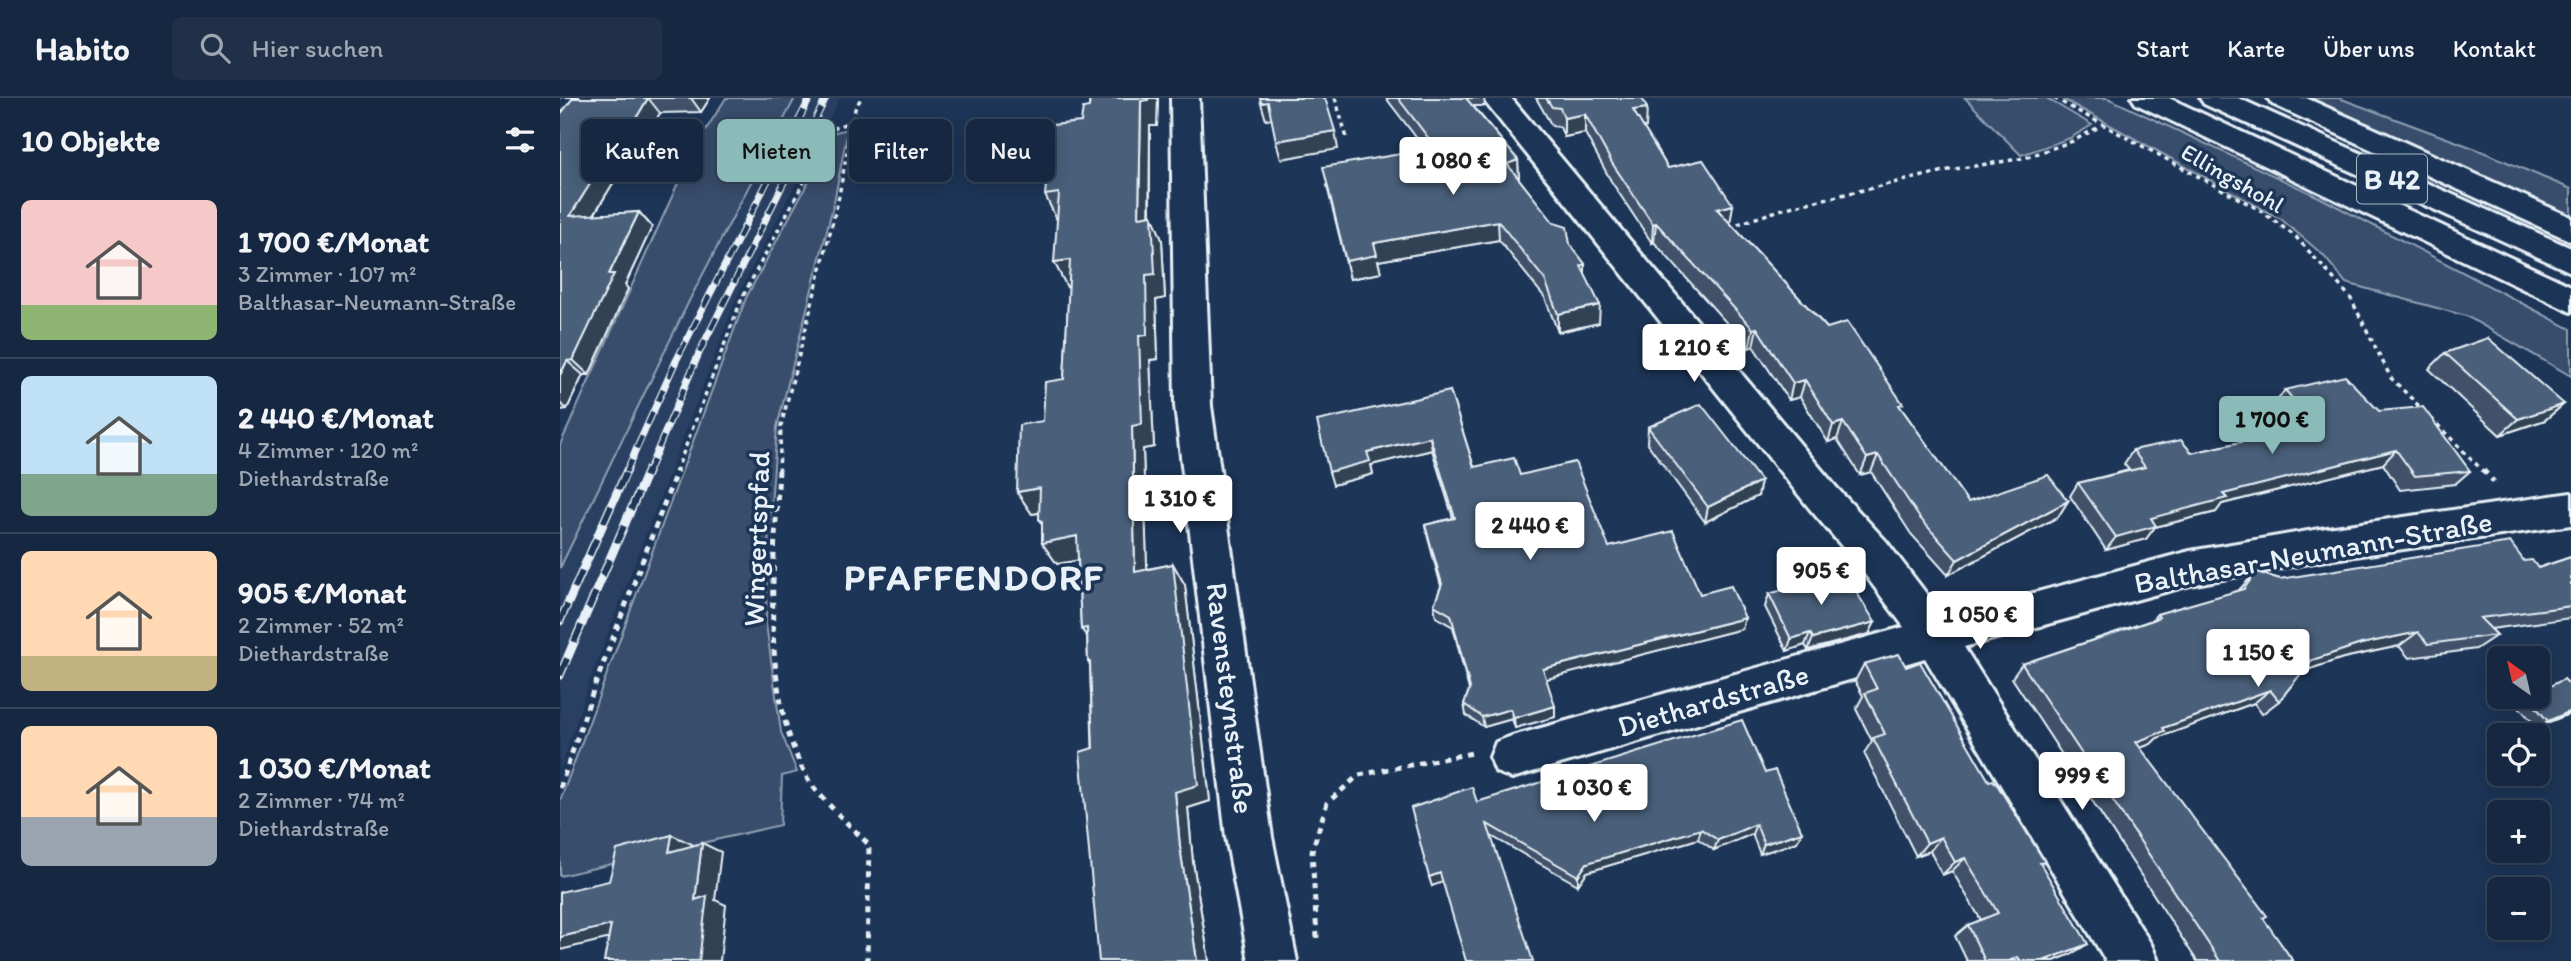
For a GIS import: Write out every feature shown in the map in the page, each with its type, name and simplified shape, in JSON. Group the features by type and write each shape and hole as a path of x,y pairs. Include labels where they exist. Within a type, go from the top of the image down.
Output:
{"main road":[{"path":"560,103 563,98"},
{"name":"Ravensteynstraße","path":"1185,98 1193,406 1249,836 1273,961"},
{"path":"1496,98 1823,498 1872,553 1935,636 2134,961"},
{"name":"B 42","path":"2146,98 2571,300"},
{"name":"B 42","path":"2214,98 2571,261"},
{"path":"2282,98 2571,230"},
{"name":"Balthasar-Neumann-Straße","path":"1935,636 2190,568 2320,545 2571,509"},
{"name":"Diethardstraße","path":"1512,757 1935,636"}],"path":[{"name":"Wingertspfad","path":"853,119 860,98"},
{"path":"1335,98 1347,138"},
{"name":"Ellingshohl","path":"2054,98 2277,221 2296,237 2350,297 2391,377 2525,514"},
{"path":"560,788 594,688 742,298 832,129 849,122"},
{"path":"1717,230 1786,208 1949,170 2025,158 2073,141 2102,126"},
{"name":"Wingertspfad","path":"849,138 838,201 781,426 771,623 786,731 806,777 869,845 867,961"},
{"path":"1317,947 1312,850 1327,803 1359,775 1472,753 1512,757"}],"shaded area":[{"path":"726,98 795,98 784,119 717,119 717,182 751,182 690,299 560,568 560,445 679,182 703,182 703,134"},
{"path":"795,98 840,98 829,119 784,119"},
{"path":"1965,98 2046,98 2092,125 2070,138 2021,155"},
{"path":"2061,98 2108,98 2319,197 2571,329 2571,376 2466,316 2346,283 2323,255 2281,219"},
{"path":"2300,98 2339,98 2476,149 2571,189 2571,218"},
{"path":"848,129 834,202 777,427 767,558 766,624 781,732 797,772 782,776 780,825 560,876 560,801 746,298 808,182 835,182 835,132"},
{"path":"751,182 797,182 737,297 590,680 560,771 560,568 690,299"}],"building":[{"path":"573,98 648,98 636,119 581,119 581,182 591,182 570,216 639,212 609,274 614,274 573,360 567,361 560,375 560,115"},
{"path":"1090,98 1148,98 1141,101 1139,217 1152,215 1155,274 1146,275 1147,335 1139,336 1142,424 1132,426 1135,572 1173,564 1198,785 1175,792 1180,847 1197,961 1099,961 1080,752 1093,748 1090,662 1087,628 1081,629 1077,536 1042,543 1042,522 1039,519 1040,488 1017,492 1019,425 1043,421 1045,382 1064,379 1070,260 1054,262 1059,193 1045,195 1046,182 1055,182 1055,125 1081,122 1083,108 1089,107"},
{"path":"1260,98 1325,98 1335,131 1276,141 1268,102 1261,103"},
{"path":"1398,98 1466,98 1518,160 1507,164 1554,223 1567,227 1570,244 1585,264 1581,266 1600,305 1558,314 1545,280 1498,221 1374,243 1377,255 1346,261 1323,167 1436,148"},
{"path":"1546,98 1642,98 1647,108 1633,110 1668,168 1703,160 1733,205 1717,209 1827,328 1847,322 1903,404 1899,405 1968,502 2048,475 2068,501 1957,560 1919,517 1878,455 1867,458 1843,422 1833,425 1805,380 1793,383 1757,328 1753,329 1656,223 1653,224 1612,163 1585,114 1564,118 1560,108 1552,107"},
{"path":"2488,338 2564,404 2518,419 2445,353"},
{"path":"2345,376 2379,411 2423,407 2470,471 2415,476 2396,450 2223,494 2227,498 2151,518 2156,526 2116,537 2078,483 2145,467 2133,450 2181,440 2192,453 2264,437 2255,426 2306,414 2285,390"},
{"path":"1450,391 1474,467 1514,458 1520,475 1575,462 1609,547 1673,531 1700,594 1731,586 1745,618 1543,669 1555,706 1514,718 1511,709 1482,717 1464,704 1470,688 1451,615 1434,605 1442,584 1425,525 1455,518 1430,437 1367,452 1370,461 1329,472 1317,421"},
{"path":"1701,404 1761,481 1708,507 1648,427"},
{"path":"2510,542 2524,561 2532,560 2538,568 2571,557 2571,606 2480,618 2497,635 2428,644 2418,632 2361,644 2312,660 2279,701 2270,690 2163,728 2165,731 2136,742 2267,916 2263,918 2293,961 2220,961 2022,664 2153,620 2159,617 2157,614 2244,589 2256,572 2280,579"},
{"path":"1844,572 1875,622 1813,638 1810,633 1791,639 1769,594"},
{"path":"1899,654 1906,667 1920,662 1989,781 1993,780 1998,786 2045,862 2040,863 2088,944 2043,961 2021,961 2018,957 2009,961 1985,961 1968,925 1998,913 1965,858 1955,862 1941,837 1927,843 1873,738 1885,734 1865,693 1877,689 1864,664"},
{"path":"2564,679 2571,686 2571,711 2548,721 2538,709 2550,709 2550,686"},
{"path":"1742,720 1765,773 1775,770 1802,832 1764,844 1756,824 1718,840 1701,829 1587,863 1578,876 1487,824 1533,961 1466,961 1440,873 1429,877 1411,808 1472,787 1477,802"},
{"path":"672,835 669,852 702,843 695,900 707,896 699,961 604,961 611,925 560,937 560,892 609,881 617,850"}],"railway":[{"path":"626,472 676,361 810,98"},
{"path":"648,472 700,351 826,98"},
{"path":"560,621 627,470"},
{"path":"560,675 648,470"}],"district":[{"name":"PFAFFENDORF","path":"974,577"}]}
